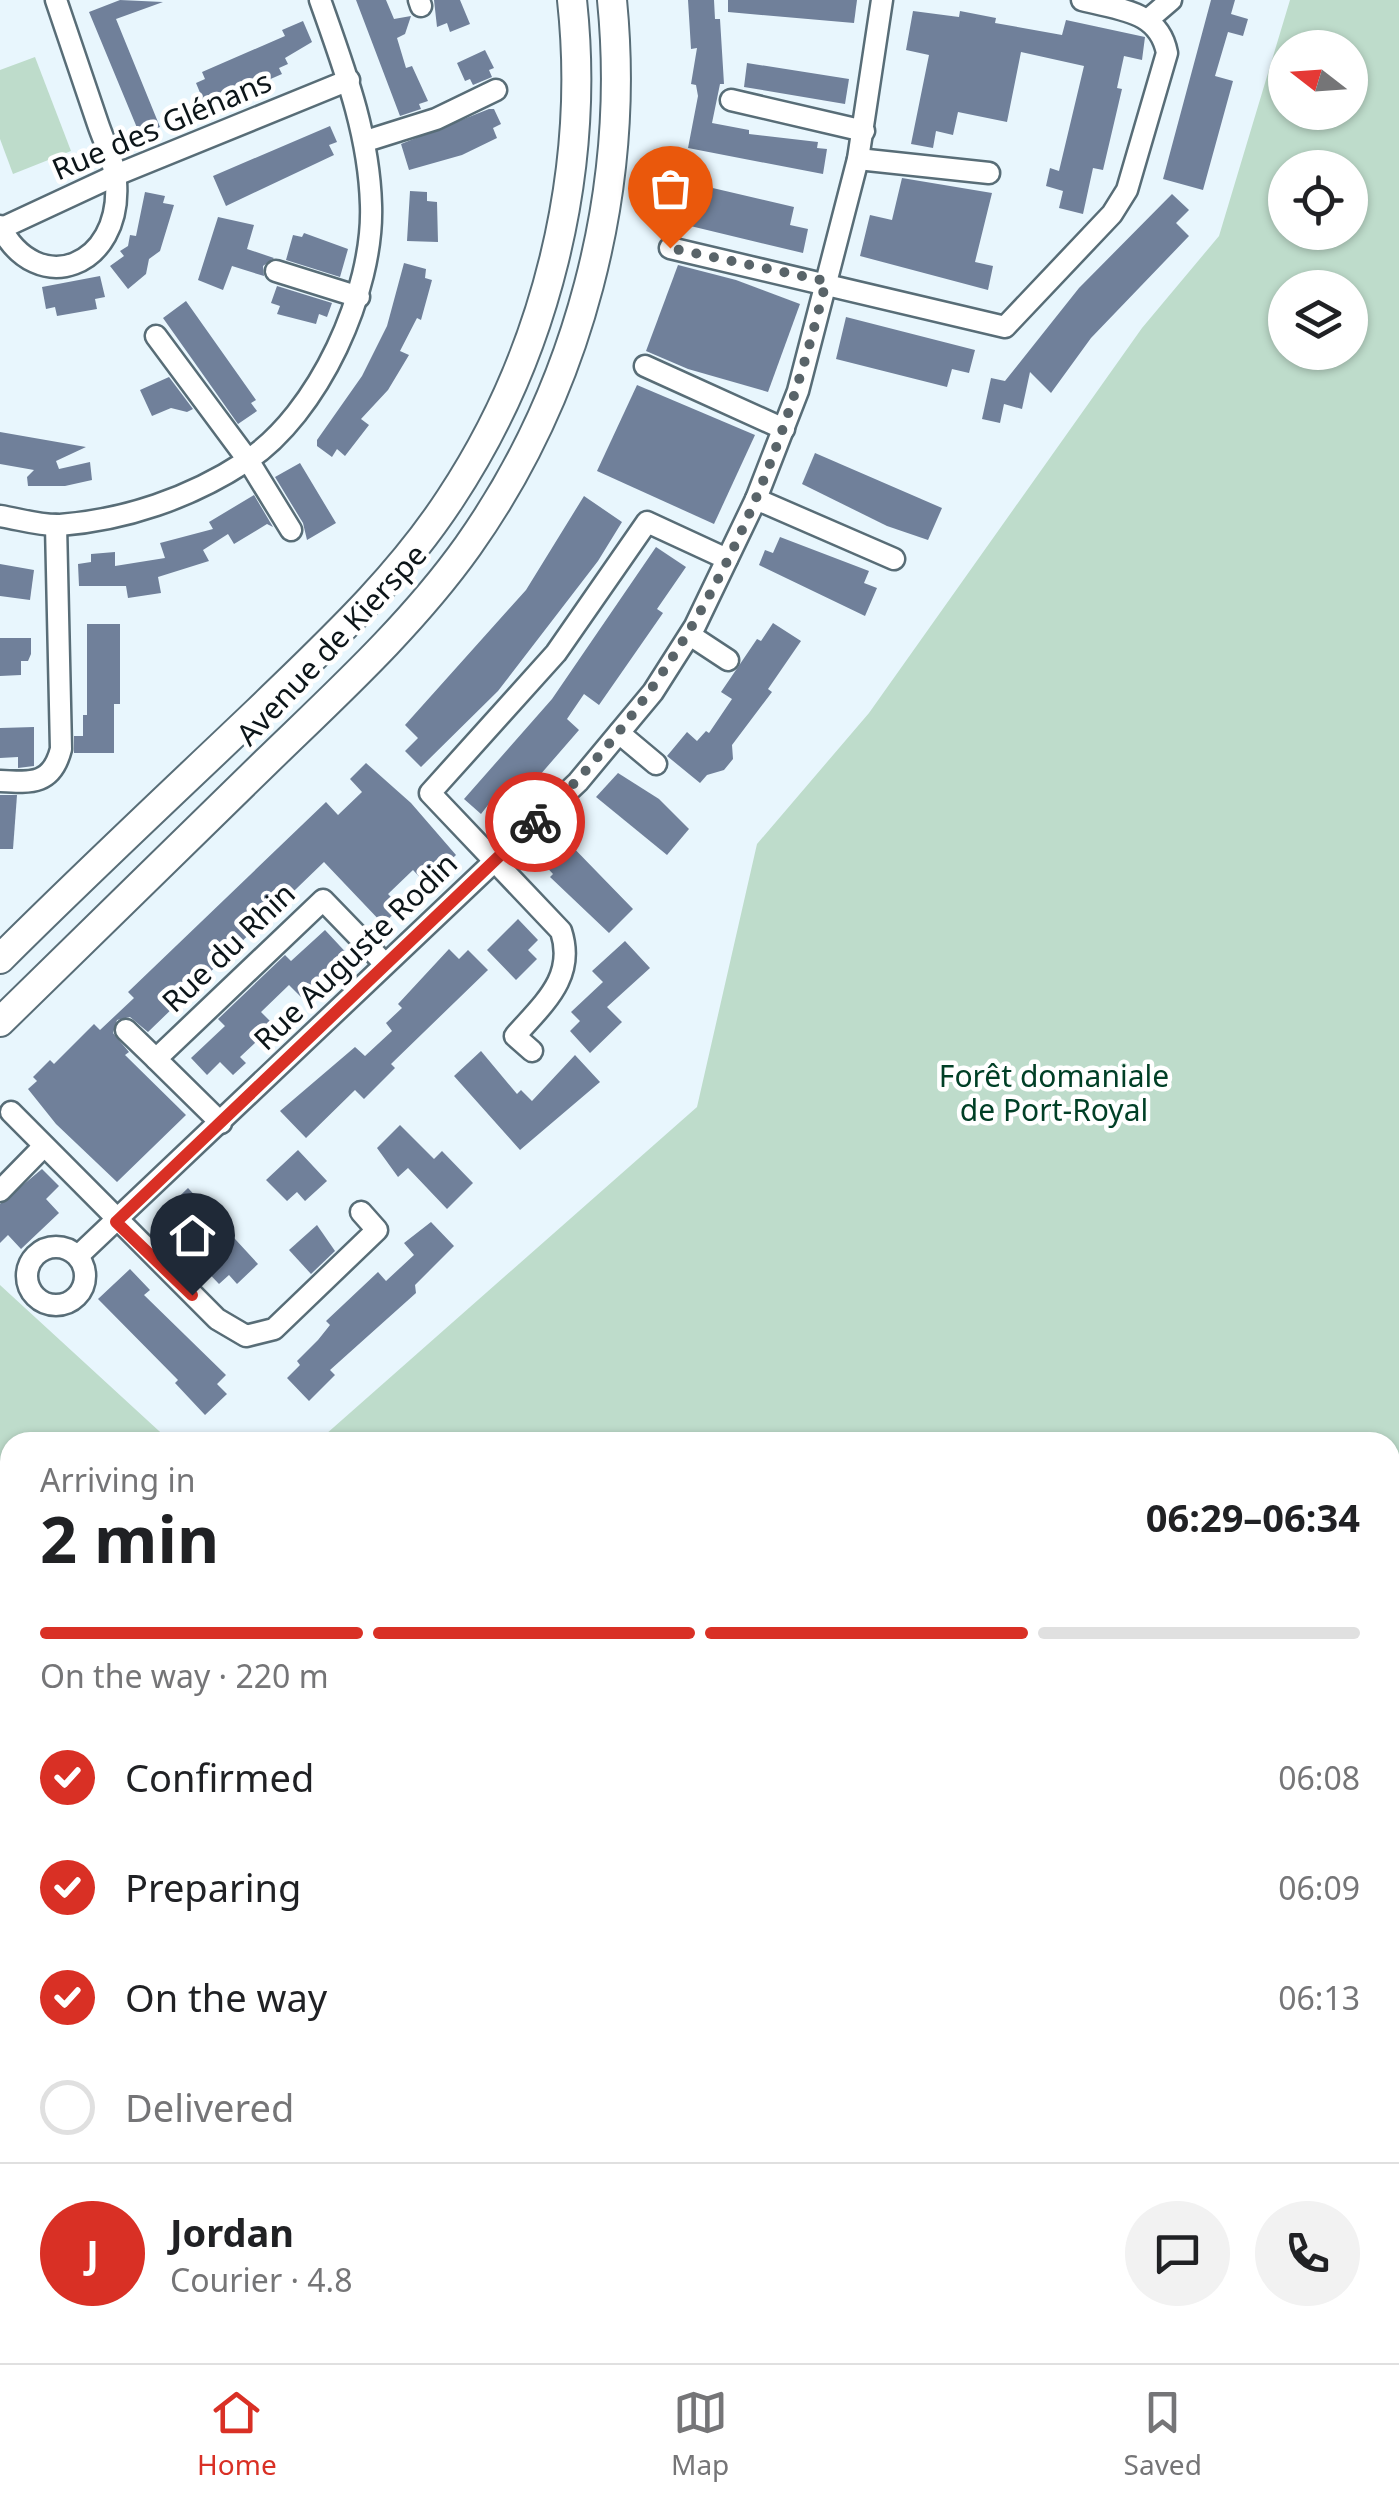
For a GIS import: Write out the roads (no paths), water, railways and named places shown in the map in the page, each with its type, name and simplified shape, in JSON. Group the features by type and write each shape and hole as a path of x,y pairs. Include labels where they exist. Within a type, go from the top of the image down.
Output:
{"main road":[{"name":"Avenue de Kierspe","path":"0,959 350,622 402,564 451,498 493,424 527,347 551,274 568,191 576,106 572,0"},
{"name":"Avenue de Kierspe","path":"0,1022 357,674 425,601 469,544 516,465 562,371 605,216 615,126 617,50 612,0"}],"street":[{"path":"0,228 10,246 45,264 86,259 106,241 116,224 116,175 56,0"},
{"path":"0,516 56,525 122,515 186,495 248,460 298,410 339,345 358,296 372,209 366,141 322,0"},
{"name":"Rue Auguste Rodin","path":"78,1256 578,782 653,692 690,634 756,499 784,429 858,159 882,0"},
{"path":"670,248 826,281 1005,328 1112,214 1126,190 1167,53 1164,32 1150,18 1082,0"},
{"path":"1150,18 1171,0"},
{"name":"Rue des Glénans","path":"0,228 116,175 348,80"},
{"path":"366,141 436,119 496,90"},
{"path":"731,100 864,131"},
{"path":"858,159 989,173"},
{"path":"276,272 358,296"},
{"path":"156,336 248,460 291,530"},
{"path":"645,366 784,429"},
{"path":"756,499 894,559"},
{"path":"532,1051 516,1036 560,984 568,952 561,931 430,793 556,654 647,522 727,559"},
{"path":"0,781 32,783 47,778 56,768 61,748 56,525"},
{"path":"690,634 728,660"},
{"path":"619,733 656,764"},
{"name":"Rue du Rhin","path":"156,1059 323,900 386,964"},
{"path":"126,1030 221,1123"},
{"path":"11,1112 217,1320 246,1336 274,1329 377,1230 361,1212"},
{"path":"0,1191 44,1146"}],"park label":[{"name":"Forêt domaniale de Port-Royal","path":"1054,1094"}]}
